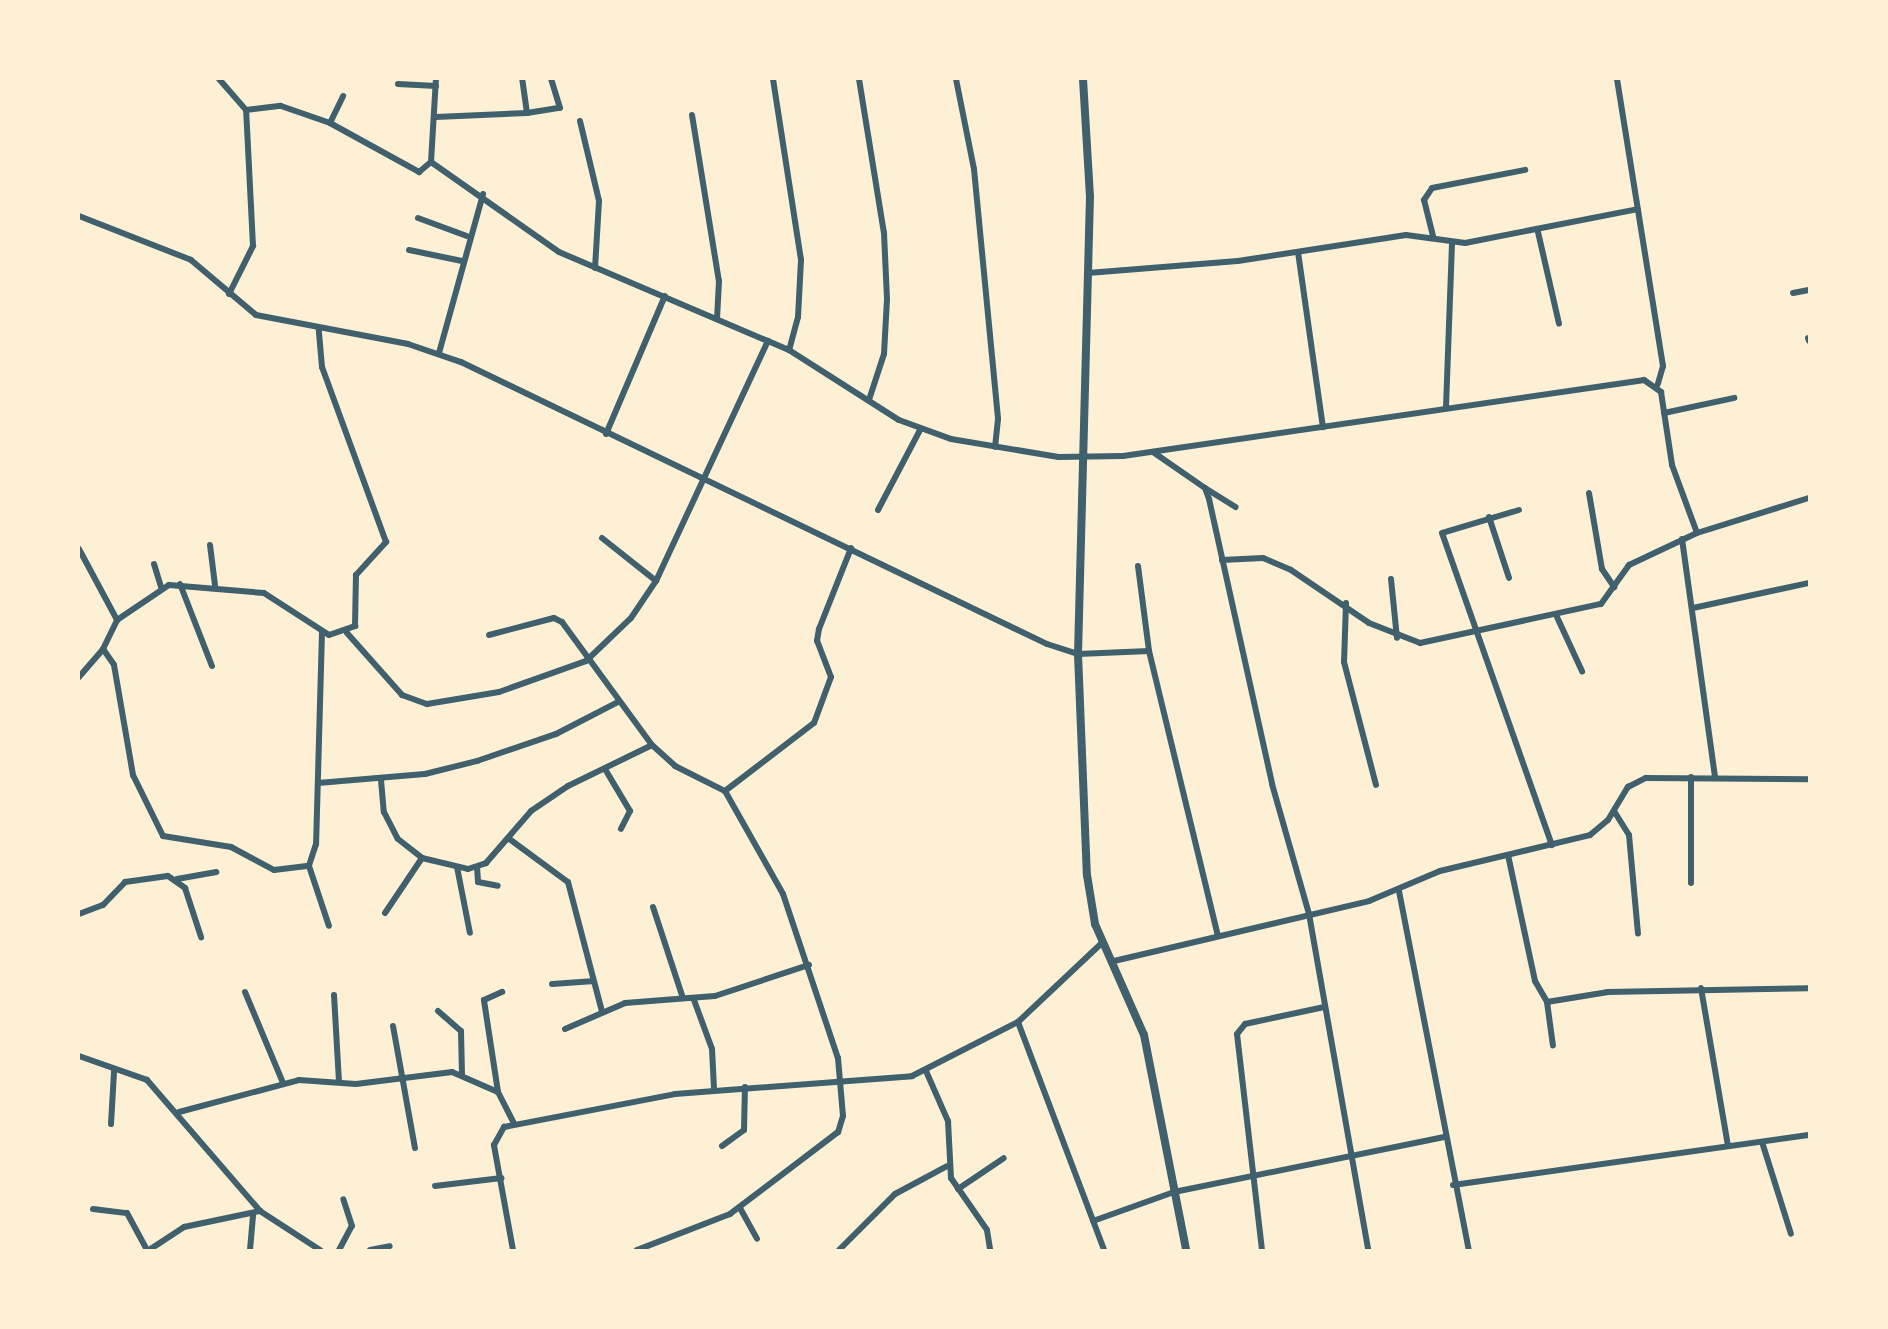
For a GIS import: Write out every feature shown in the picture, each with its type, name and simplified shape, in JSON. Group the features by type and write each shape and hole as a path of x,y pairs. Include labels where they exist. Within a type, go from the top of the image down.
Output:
{"street":[{"path":"219,79 246,110 253,246 229,293"},
{"path":"522,79 527,113"},
{"path":"436,117 527,113 560,108 551,79"},
{"path":"773,79 800,248 800,302 789,350"},
{"path":"859,79 882,220 887,299 884,354 869,400"},
{"path":"956,79 974,169 998,419 995,447"},
{"path":"1083,79 1088,273 1078,654 1087,875 1103,942 1114,961 1144,1035 1186,1250"},
{"path":"1617,79 1663,366 1658,384 1679,489 1697,533"},
{"path":"246,110 281,106 330,123 419,172 431,162 436,117 436,82 398,84"},
{"path":"330,123 343,96"},
{"path":"691,115 719,281 717,317"},
{"path":"580,121 599,201 595,268"},
{"path":"431,162 483,194 559,252 717,317 789,350 920,430 995,447 1083,457 1153,452 1593,385 1658,384"},
{"path":"1433,236 1424,200 1432,188 1524,170"},
{"path":"439,353 467,236 483,194"},
{"path":"1088,273 1298,251 1394,236 1433,236 1452,244 1538,232 1637,209"},
{"path":"79,216 191,260 256,315 439,353 705,482 1078,654 1149,651"},
{"path":"418,218 467,236"},
{"path":"1538,232 1559,324"},
{"path":"1446,407 1452,244"},
{"path":"409,250 462,261"},
{"path":"1298,251 1323,427"},
{"path":"1793,293 1809,290"},
{"path":"606,434 665,296"},
{"path":"319,330 322,367 386,542 356,575 358,621 347,633"},
{"path":"79,677 103,649 117,620 161,587 180,584 215,585 274,597 322,632 347,633 402,695 427,704 499,691 586,661 631,618 656,581 705,482 768,341"},
{"path":"1664,413 1734,398"},
{"path":"877,510 920,430"},
{"path":"1153,452 1236,507"},
{"path":"1205,488 1309,915 1368,1250"},
{"path":"1589,493 1602,569 1614,587"},
{"path":"1222,559 1263,558 1346,603 1397,638 1420,643 1557,617 1601,604 1629,565 1682,538 1809,498"},
{"path":"1519,510 1442,533 1473,632 1552,845"},
{"path":"1489,517 1509,578"},
{"path":"602,538 656,581"},
{"path":"1682,538 1715,777"},
{"path":"210,545 215,585"},
{"path":"725,791 814,723 831,677 817,641 819,629 851,548"},
{"path":"79,549 117,620"},
{"path":"154,564 161,587"},
{"path":"1138,566 1149,651 1218,936"},
{"path":"1391,579 1397,638"},
{"path":"1693,608 1809,583"},
{"path":"180,584 212,666"},
{"path":"1346,603 1344,662 1376,785"},
{"path":"1557,617 1582,671"},
{"path":"489,635 554,618 652,745 675,766 725,791 783,894 809,965 841,1085 838,1132 740,1208 637,1250"},
{"path":"322,632 316,844 309,866 329,926"},
{"path":"103,649 114,664 134,775 163,836 231,847 274,870 309,866"},
{"path":"318,783 381,780 490,757 618,702"},
{"path":"381,780 388,825 422,858 457,867 477,867 508,838 531,811 652,745"},
{"path":"605,769 630,811 621,829"},
{"path":"1691,777 1691,883"},
{"path":"1114,961 1309,915 1399,891 1427,875 1590,835 1614,811 1635,782 1691,777 1809,779"},
{"path":"1614,811 1629,835 1638,934"},
{"path":"508,838 568,882 590,981 602,1012"},
{"path":"1508,855 1535,981 1547,1002 1553,1046"},
{"path":"385,913 422,858"},
{"path":"457,867 470,933"},
{"path":"477,867 478,882 498,886"},
{"path":"79,914 142,876 177,879 216,872"},
{"path":"177,879 201,937"},
{"path":"1399,891 1453,1185 1469,1250"},
{"path":"653,907 682,998"},
{"path":"513,1250 494,1145 499,1132 514,1124 714,1089 841,1085 926,1071 1018,1022 1103,942"},
{"path":"565,1029 602,1012 682,998 694,1000 809,965"},
{"path":"552,984 590,981"},
{"path":"1547,1002 1702,988 1809,988"},
{"path":"1702,988 1728,1146"},
{"path":"245,992 283,1083"},
{"path":"502,992 484,1000 498,1092 514,1124"},
{"path":"334,995 339,1081"},
{"path":"694,1000 712,1049 714,1089"},
{"path":"1262,1250 1252,1174 1240,1026 1324,1007"},
{"path":"438,1011 461,1031 462,1075"},
{"path":"1018,1022 1104,1250"},
{"path":"393,1026 415,1149"},
{"path":"79,1056 114,1072 146,1080 179,1112 256,1213 320,1250"},
{"path":"926,1071 948,1121 947,1166 991,1246 998,1250"},
{"path":"111,1124 114,1072"},
{"path":"179,1112 283,1083 462,1075 498,1092"},
{"path":"722,1146 744,1130 745,1087"},
{"path":"1453,1185 1809,1135"},
{"path":"1093,1222 1174,1192 1352,1153 1445,1137"},
{"path":"1762,1142 1791,1234"},
{"path":"958,1189 1004,1158"},
{"path":"839,1250 895,1194 947,1166"},
{"path":"435,1186 502,1178"},
{"path":"339,1250 352,1226 343,1199"},
{"path":"740,1208 757,1239"},
{"path":"93,1209 127,1213 148,1250 184,1227 256,1213"},
{"path":"250,1250 256,1213"},
{"path":"370,1250 390,1246"}]}
